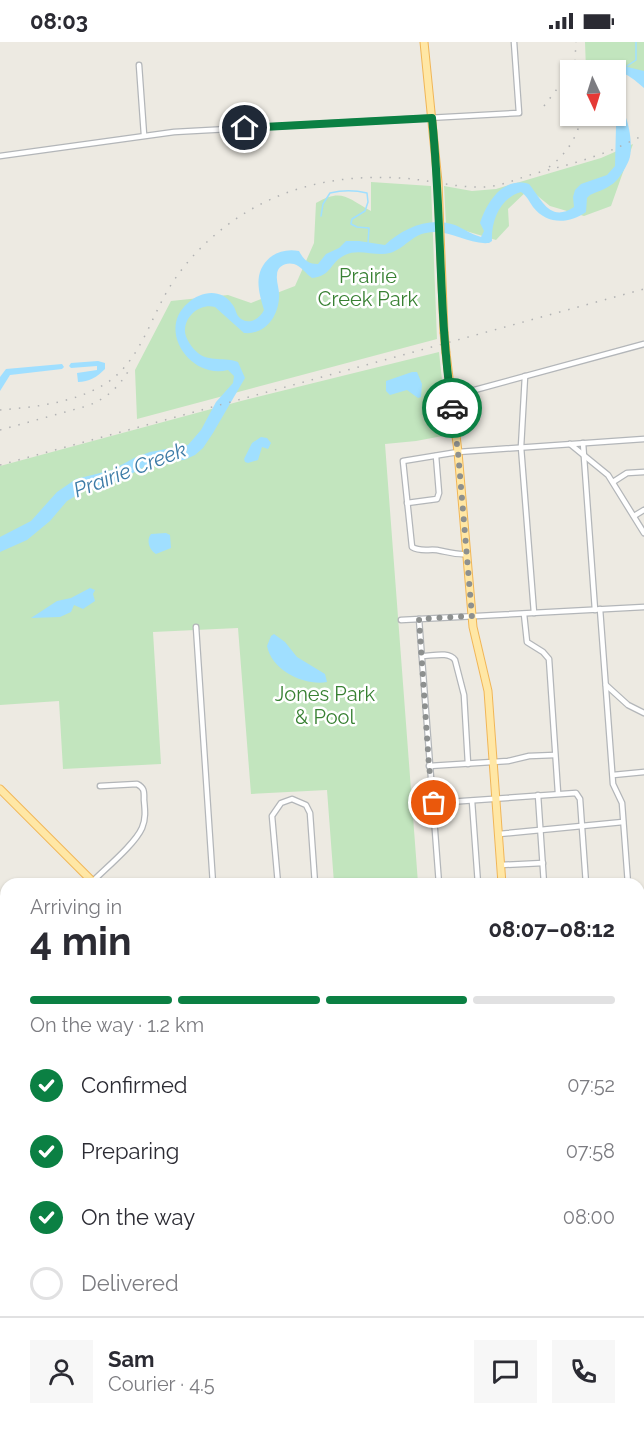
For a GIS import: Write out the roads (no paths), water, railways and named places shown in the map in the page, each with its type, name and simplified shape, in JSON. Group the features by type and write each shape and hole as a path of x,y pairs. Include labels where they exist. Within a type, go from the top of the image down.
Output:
{"main road":[{"path":"424,42 439,216 444,332 458,452 472,616 488,691 502,878"},
{"path":"0,789 89,878"}],"street":[{"path":"0,156 144,135 519,113 514,42"},
{"path":"139,65 144,135"},
{"path":"463,395 644,344"},
{"path":"525,376 521,447 534,613"},
{"path":"467,554 454,555 438,550 419,550 412,547 403,461 458,452 644,440"},
{"path":"583,443 613,775 615,788 622,802 628,878"},
{"path":"569,444 608,475 644,533"},
{"path":"407,502 437,499 439,493 436,456"},
{"path":"613,482 627,473 644,472"},
{"path":"634,516 644,510"},
{"path":"401,620 644,607"},
{"path":"524,614 527,642 543,652 549,659 558,794"},
{"path":"419,619 439,878"},
{"path":"196,627 213,878"},
{"path":"422,656 448,655 453,656 455,660 464,695 468,764"},
{"path":"606,685 628,705 644,713"},
{"path":"429,766 508,761 529,756 555,754"},
{"path":"613,775 644,772"},
{"path":"99,878 138,835 145,813 144,789 138,784 100,786"},
{"path":"434,803 576,793 580,799 586,878"},
{"path":"538,795 544,878"},
{"path":"277,878 272,816 281,803 290,800 297,800 306,805 310,813 315,878"},
{"path":"472,801 478,878"},
{"path":"499,834 623,822"},
{"path":"501,865 543,863"}],"water":[{"path":"626,67 644,71 644,88 626,75"},
{"name":"Prairie Creek","path":"626,118 631,147 629,160 616,181 590,195 587,198 586,212 573,219 558,221 545,217 521,192 507,199 498,211 493,226 492,241 489,243 473,242 450,234 434,232 416,236 390,253 350,253 336,261 327,272 319,277 312,278 294,264 282,265 277,272 279,295 276,312 269,323 258,331 244,333 215,307 200,308 192,314 186,324 186,335 191,345 207,358 238,362 245,378 203,448 184,460 160,461 118,481 89,488 67,501 50,521 27,540 0,552 0,537 31,521 57,492 76,479 112,470 150,452 188,445 201,430 216,402 233,383 234,376 228,370 214,371 202,368 182,350 177,339 176,326 179,314 193,299 205,294 217,293 233,305 242,319 253,320 264,310 259,285 261,269 279,252 299,251 307,261 318,264 326,254 339,248 346,241 385,245 408,229 436,222 455,225 481,237 484,231 480,223 487,207 504,187 511,184 529,184 547,208 559,212 566,211 574,207 575,190 581,184 607,175 615,166 616,126 626,126"},
{"path":"98,361 105,363 105,369 93,378 82,382 78,382 77,373 97,370 97,366 71,368 69,366 71,363"},
{"path":"62,364 64,367 62,369 10,375 0,391 0,377 6,369"},
{"path":"417,372 422,384 421,397 418,398 407,390 390,395 386,391 386,381"},
{"path":"261,437 267,438 271,443 268,449 262,447 258,460 245,462 244,459 252,443"},
{"path":"166,533 170,535 171,548 156,554 149,545 149,536"},
{"path":"90,588 95,590 93,594 95,601 83,609 74,605 71,612 60,617 31,618 57,601 71,598"},
{"path":"274,634 285,642 297,657 325,674 327,682 309,682 300,679 275,663 267,646"}],"waterway":[{"path":"627,66 636,60 636,42"},
{"path":"321,216 323,204 330,193 339,191 367,193 368,202 365,211 352,219 351,224 369,228 368,243"}],"railway":[{"path":"575,60 576,42"},
{"path":"544,106 560,85"},
{"path":"549,167 570,144 579,126"},
{"path":"0,410 67,400 93,390 116,376 134,355 165,295 194,255 231,222 277,197 315,184 353,178 413,179 467,187 503,184 590,158 644,135"},
{"path":"0,465 644,289"},
{"path":"0,430 94,403 111,392 129,370"}],"park label":[{"name":"Prairie Creek Park","path":"368,288"},
{"name":"Jones Park & Pool","path":"325,706"}]}
